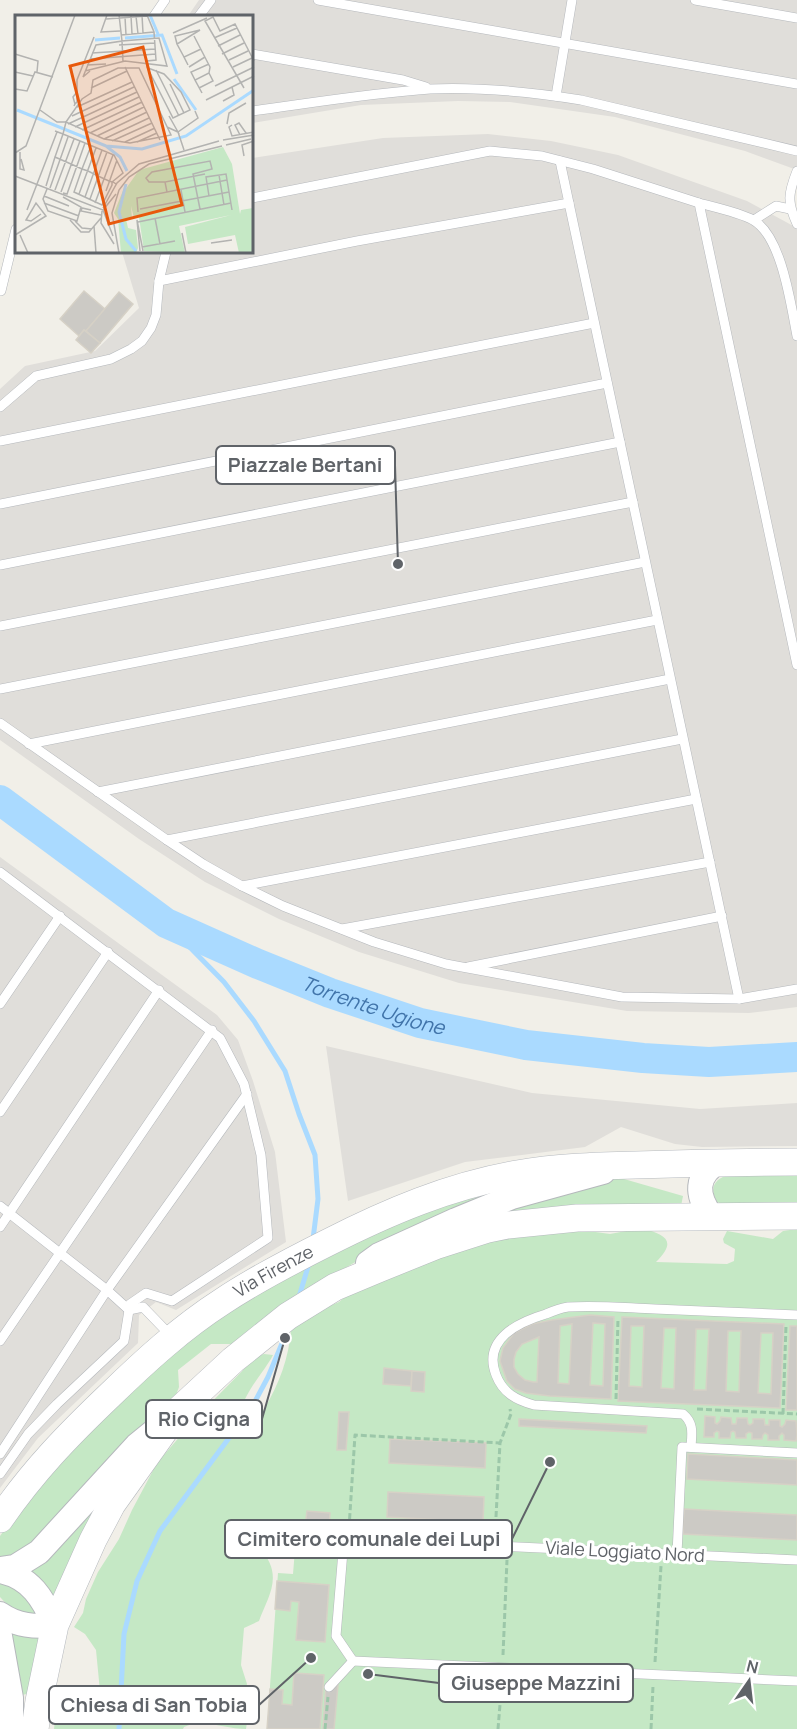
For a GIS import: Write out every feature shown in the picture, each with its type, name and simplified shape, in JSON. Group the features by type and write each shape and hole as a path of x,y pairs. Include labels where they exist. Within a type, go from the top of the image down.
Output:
{"main road":[{"name":"Via Firenze","path":"0,1519 27,1482 58,1446 147,1359 172,1338 230,1296 379,1216 435,1194 494,1178 560,1168 718,1162 797,1162"},
{"name":"Via Firenze","path":"35,1729 56,1625 105,1515 179,1410 233,1360 288,1316 327,1292 435,1246 488,1229 577,1218 797,1216"}],"street":[{"path":"711,1216 702,1202 701,1182 704,1173 718,1162"},
{"name":"Via Firenze","path":"327,1292 379,1255 487,1206 626,1165"},
{"name":"Via Firenze","path":"0,1570 15,1567 39,1552 137,1445 179,1410"},
{"name":"Via Firenze","path":"0,1570 15,1575 35,1589 56,1625"},
{"path":"0,1614 27,1625 56,1625"},
{"path":"0,1636 11,1698 11,1729"}],"lane":[{"path":"155,15 165,0"},
{"path":"200,15 211,0"},
{"path":"318,0 797,84"},
{"path":"556,96 572,0"},
{"path":"695,0 797,18"},
{"path":"254,54 403,80 431,89"},
{"path":"254,111 431,89 483,89 556,96 611,106 797,152"},
{"path":"254,198 477,153 497,151 524,153 560,161 754,220 771,239 777,252 797,336"},
{"path":"560,161 739,999"},
{"path":"797,171 791,192 790,209 797,222"},
{"path":"159,281 357,241 569,203"},
{"path":"699,203 797,665"},
{"path":"754,220 777,206 790,209"},
{"path":"0,294 15,233"},
{"path":"0,406 36,376 111,359 142,341 156,315 159,281 166,254"},
{"path":"0,441 594,323"},
{"path":"0,504 607,383"},
{"path":"0,565 620,442"},
{"path":"0,626 633,502"},
{"path":"0,689 645,562"},
{"path":"29,744 657,620"},
{"path":"98,792 670,680"},
{"path":"0,723 166,840 242,886 340,930 418,957 463,968 622,997 739,999 797,989"},
{"path":"166,840 682,739"},
{"path":"242,886 696,799"},
{"path":"340,930 710,861"},
{"path":"0,887 3,875 220,1038 247,1094 261,1155 268,1238 172,1301 146,1293 130,1304 124,1341 28,1434 0,1474"},
{"path":"0,1004 60,916"},
{"path":"463,968 722,916"},
{"path":"0,1112 108,952"},
{"path":"0,1227 159,990"},
{"path":"0,1341 212,1030"},
{"path":"0,1454 108,1290 247,1094"},
{"path":"0,1206 108,1290 129,1310"},
{"path":"129,1310 143,1307 172,1338"},
{"path":"691,1447 692,1427 690,1419 683,1414 534,1405 519,1400 508,1394 496,1376 494,1353 507,1332 523,1321 567,1307 797,1315"},
{"path":"676,1554 682,1447 797,1453"},
{"path":"346,1539 336,1636 353,1660"},
{"name":"Viale Loggiato Nord","path":"346,1539 797,1560"},
{"path":"328,1687 353,1660 797,1681"}],"path":[{"path":"616,1378 618,1324"},
{"path":"783,1414 786,1326"},
{"path":"494,1545 500,1443 512,1414 508,1394"},
{"path":"346,1539 355,1435 500,1443"},
{"path":"498,1729 508,1546"},
{"path":"651,1729 662,1553"},
{"path":"326,1729 328,1687"}],"shaded area":[{"path":"199,0 797,0 797,170 745,151 615,117 510,102 458,101 361,105 254,123 254,15 189,15"},
{"path":"488,134 551,141 618,155 747,201 797,228 797,1007 749,1013 627,1011 459,983 359,952 279,919 205,882 139,839 0,740 0,389 25,366 95,351 139,308 123,254 254,254 254,158 383,138"},
{"path":"0,857 217,1015 238,1040 275,1152 286,1242 176,1310 156,1302 139,1315 138,1343 38,1438 0,1488"},
{"path":"326,1046 532,1093 700,1109 797,1103 797,1146 702,1147 675,1144 621,1127 585,1147 465,1162 348,1201"}],"green space":[{"path":"741,1172 797,1172 797,1206 728,1206 717,1202 713,1190 717,1181 727,1175"},
{"path":"617,1177 683,1196 681,1206 478,1216"},
{"path":"513,1183 383,1246 314,1286 236,1344 211,1344 178,1370 179,1387 176,1395 25,1554 0,1561 0,1536 59,1454 196,1328 358,1233"},
{"path":"642,1228 666,1239 663,1255 656,1262 727,1264 734,1261 735,1249 724,1243 723,1239 727,1231 773,1239 783,1231 797,1229 797,1729 267,1729 278,1573 293,1574 297,1525 280,1530 262,1543 273,1577 269,1596 259,1621 244,1628 241,1665 247,1684 244,1696 249,1709 246,1729 198,1724 183,1729 54,1729 58,1694 69,1688 78,1713 83,1717 98,1718 102,1712 96,1650 85,1634 74,1627 83,1613 86,1599 98,1572 119,1539 157,1463 194,1420 256,1357 264,1354 273,1355 245,1400 241,1420 244,1429 262,1412 274,1390 286,1361 291,1330 313,1313 339,1302 360,1284 508,1230 581,1230 610,1234"},
{"path":"95,1507 56,1599 30,1570"},
{"path":"0,1581 18,1585 38,1612 34,1615 29,1614 7,1604 0,1597"},
{"path":"11,1628 42,1631 28,1694 20,1695"}],"building":[{"path":"84,291 105,309 79,336 60,319"},
{"path":"119,292 133,304 100,343 86,331"},
{"path":"84,330 100,343 91,353 76,340"},
{"path":"590,1315 614,1317 611,1399 526,1393 515,1389 507,1381 500,1361 503,1348 514,1333 532,1324","holes":["593,1323 605,1324 603,1386 590,1385","572,1324 569,1384 558,1383 560,1326","539,1337 537,1382 525,1380 514,1367 516,1352 522,1344"]},
{"path":"622,1317 784,1324 780,1408 618,1401","holes":["631,1326 644,1326 642,1387 629,1386","664,1328 676,1328 674,1389 661,1388","696,1329 709,1329 706,1390 694,1390","728,1331 741,1331 739,1392 726,1391","761,1333 773,1333 771,1394 758,1393"]},
{"path":"790,1326 797,1326 797,1410 786,1410"},
{"path":"384,1368 412,1371 411,1386 383,1384"},
{"path":"412,1371 425,1372 424,1392 411,1391"},
{"path":"339,1412 349,1412 346,1450 337,1450"},
{"path":"705,1416 715,1417 717,1424 721,1417 731,1418 732,1424 736,1424 737,1418 747,1418 750,1425 753,1419 764,1419 765,1425 769,1425 769,1420 780,1420 782,1427 786,1420 796,1421 796,1441 784,1440 782,1433 779,1440 768,1440 768,1435 765,1433 762,1439 752,1439 752,1433 749,1432 746,1438 736,1438 733,1431 730,1438 719,1438 717,1431 714,1437 704,1437"},
{"path":"519,1419 647,1426 646,1433 519,1426"},
{"path":"390,1439 486,1443 485,1468 389,1463"},
{"path":"688,1454 797,1460 797,1485 687,1479"},
{"path":"388,1492 484,1497 483,1522 387,1517"},
{"path":"684,1509 797,1515 797,1540 683,1534"},
{"path":"307,1511 330,1513 329,1529 305,1527"},
{"path":"277,1581 329,1585 325,1642 296,1640 299,1602 291,1601 290,1611 275,1609"},
{"path":"294,1673 324,1675 320,1729 267,1729 270,1689 283,1690 282,1704 292,1705"},
{"path":"326,1684 338,1685 334,1729 323,1729"}],"waterway":[{"name":"Torrente Ugione","path":"0,800 166,923 330,993 420,1023 526,1045 643,1058 709,1062 797,1057"},
{"path":"166,923 224,982 254,1021 285,1071 315,1155 318,1199 313,1239"},
{"path":"299,1297 310,1260"},
{"path":"119,1729 124,1634 137,1581 160,1531 252,1407 268,1377 288,1329"}],"place":[{"name":"Piazzale Bertani","path":"398,564"},
{"name":"Rio Cigna","path":"285,1338"},
{"name":"Cimitero comunale dei Lupi","path":"550,1462"},
{"name":"Chiesa di San Tobia","path":"311,1658"},
{"name":"Giuseppe Mazzini","path":"368,1674"}]}
